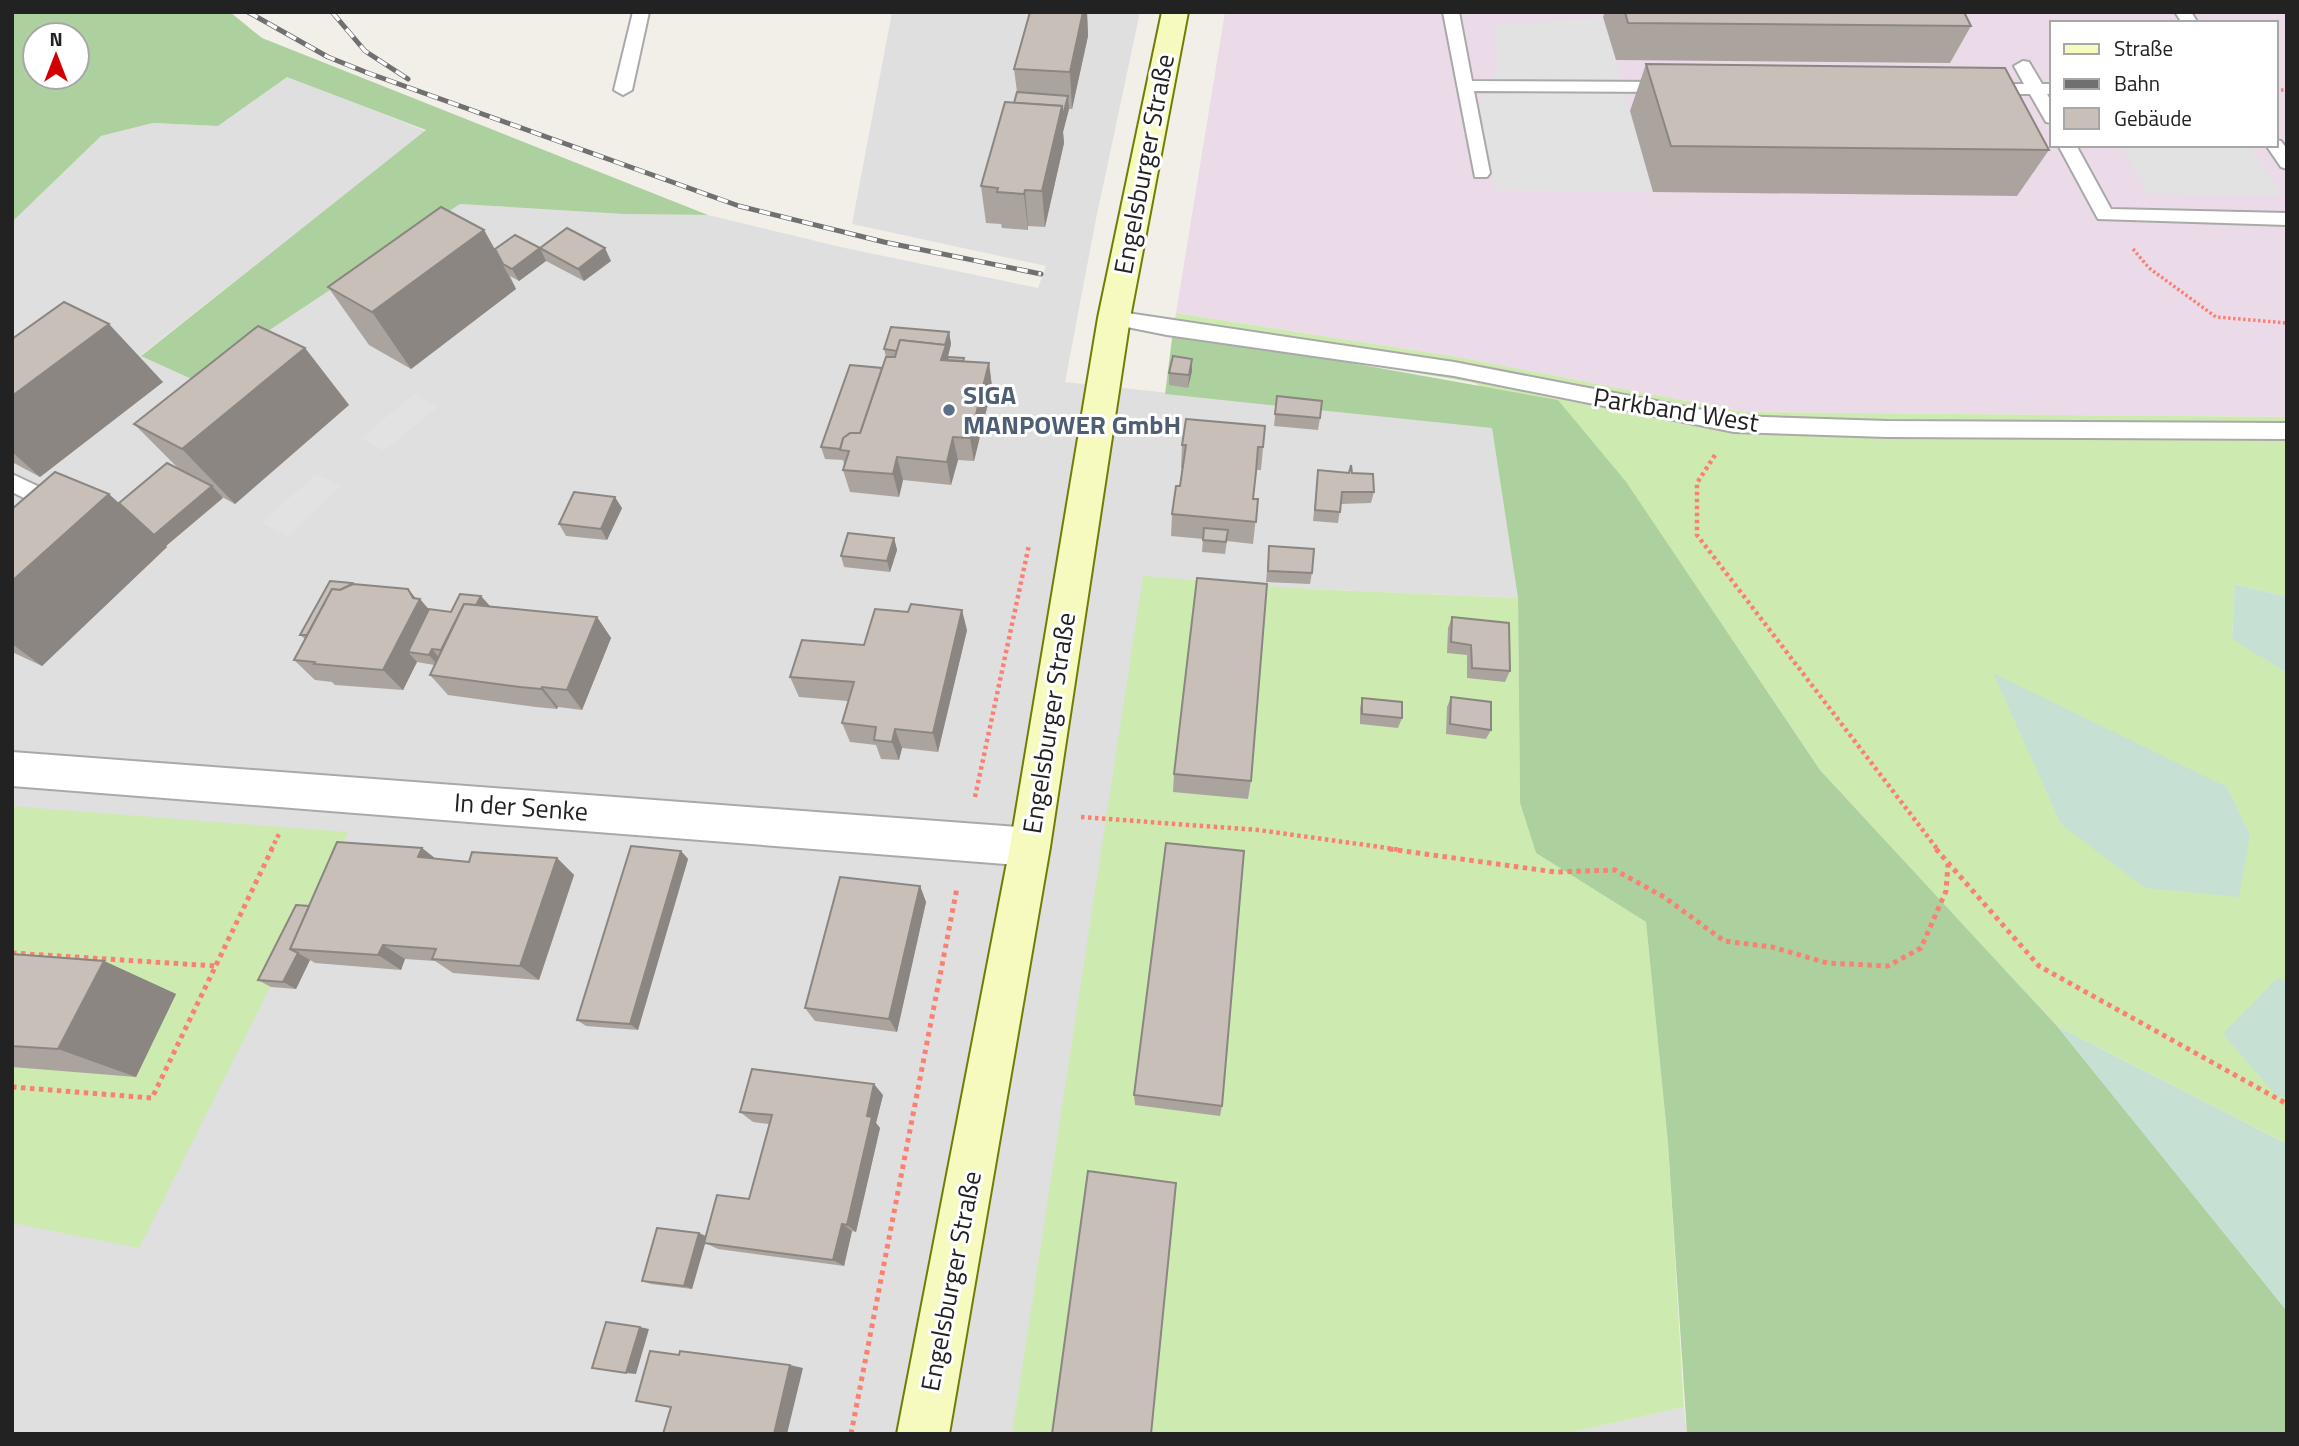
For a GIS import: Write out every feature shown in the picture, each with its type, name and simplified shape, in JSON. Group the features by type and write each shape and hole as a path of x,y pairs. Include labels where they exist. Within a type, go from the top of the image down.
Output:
{"street":[{"name":"Engelsburger Straße","path":"923,1434 1032,830 1114,318 1175,12"},
{"name":"In der Senke","path":"12,769 966,841 1032,830"}],"lane":[{"path":"623,90 641,12"},
{"path":"1451,12 1481,173"},
{"path":"2023,66 2044,89 2050,111"},
{"path":"1465,86 1688,87"},
{"path":"1967,89 2044,89"},
{"path":"2068,147 2105,215 2287,219"},
{"path":"2276,147 2287,163"},
{"name":"Parkband West","path":"1114,318 1454,369 1734,424 1901,429 2287,430"},
{"path":"12,482 40,497"}],"path":[{"path":"2105,215 2149,268 2216,317 2287,323"},
{"path":"1734,424 1697,483 1696,535 1948,864 2039,966 2287,1104"},
{"path":"851,1434 907,1157 966,841 1031,533"},
{"path":"12,1087 152,1098 300,790"},
{"path":"1032,830 1258,830 1555,872 1615,870 1664,897 1724,941 1772,947 1827,963 1888,966 1922,948 1946,891 1948,864"},
{"path":"12,953 216,966"}],"shaded area":[{"path":"892,12 1140,12 1065,382 1492,427 1518,598 1309,589 1231,1434 12,1434 12,222 101,136 153,123 218,126 287,76 426,131 141,355 194,379 460,204 623,214 708,215 845,248 1038,288 1046,266 852,224"},
{"path":"1225,12 2287,12 2287,417 1744,412 1452,356 1176,313"},
{"path":"1603,17 1653,192 1495,190 1477,110 1498,66 1493,26"},
{"path":"2122,147 2250,147 2283,196 2149,194"},
{"path":"414,394 438,407 384,451 361,438"},
{"path":"316,474 342,486 288,536 261,523"},
{"path":"1684,1407 1687,1434 1564,1434"}],"green space":[{"path":"12,12 230,12 262,38 708,215 623,214 460,204 194,380 141,356 426,130 287,77 218,126 153,123 101,136 12,222"},
{"path":"1176,313 1452,356 1744,412 2287,417 2287,597 2235,584 2232,638 2287,673 2287,1144 2057,1026 1820,770 1627,483 1475,383 1173,331"},
{"path":"1173,331 1558,400 1627,483 1820,770 2057,1026 2287,1311 2287,1434 1687,1434 1668,1144 1646,922 1536,853 1520,803 1518,598 1492,428 1165,394"},
{"path":"1143,576 1309,589 1518,598 1520,803 1536,853 1646,922 1668,1144 1684,1407 1564,1434 1012,1434"},
{"path":"2235,584 2287,597 2287,673 2232,639"},
{"path":"1993,673 2227,787 2250,835 2239,897 2145,888 2061,824"},
{"path":"12,806 348,832 139,1248 12,1223"},
{"path":"2276,979 2287,979 2287,1099 2276,1095 2223,1034"},
{"path":"2057,1026 2287,1144 2287,1311"}],"building":[{"path":"1030,12 1083,12 1070,72 1014,69"},
{"path":"1625,12 1964,12 1971,26 1628,23"},
{"path":"1646,64 2005,68 2049,150 1671,146"},
{"path":"1017,92 1068,96 1062,119 1062,106 1014,103"},
{"path":"1005,102 1062,106 1042,191 1025,190 1024,194 997,192 998,188 981,186"},
{"path":"441,207 484,230 372,312 328,287"},
{"path":"567,228 605,248 578,269 540,248"},
{"path":"515,235 540,248 512,269 503,264 495,249"},
{"path":"64,302 109,324 12,396 12,339"},
{"path":"258,326 305,348 182,449 134,424"},
{"path":"891,327 949,332 945,345 900,340 897,351 884,349"},
{"path":"900,340 946,345 941,360 989,363 970,438 953,437 947,462 897,457 893,474 843,470 849,451 840,450 843,438 850,433 860,433 886,357 895,357"},
{"path":"1173,356 1192,359 1189,375 1169,373"},
{"path":"948,357 964,358 963,361 947,360"},
{"path":"850,365 882,368 860,433 850,433 843,438 840,449 821,447"},
{"path":"1277,396 1322,401 1320,418 1275,414"},
{"path":"1186,419 1265,426 1263,447 1258,447 1253,499 1258,499 1256,522 1172,514 1176,486 1180,486 1186,445 1182,445"},
{"path":"167,463 212,486 154,535 119,503"},
{"path":"1351,465 1352,473 1373,474 1374,492 1342,492 1340,512 1315,510 1318,470 1349,473"},
{"path":"55,472 109,494 12,581 12,509"},
{"path":"574,492 615,497 601,529 559,524"},
{"path":"1204,528 1228,530 1226,542 1203,540"},
{"path":"848,533 894,538 887,561 841,556"},
{"path":"1269,546 1314,549 1312,573 1268,571"},
{"path":"1197,578 1267,584 1251,781 1174,774"},
{"path":"330,581 352,583 340,590 332,589 307,635 300,635"},
{"path":"353,584 408,589 413,598 420,599 383,670 294,660 332,589 340,590"},
{"path":"460,594 481,596 476,605 464,604 441,650 432,649 429,655 408,652 429,609 451,612"},
{"path":"464,604 597,617 567,690 520,687 430,675"},
{"path":"911,604 962,610 933,733 895,729 892,742 874,740 876,727 842,723 854,682 790,677 802,640 864,645 875,609 908,612"},
{"path":"1452,617 1509,623 1510,671 1472,668 1471,645 1451,642"},
{"path":"1451,697 1491,702 1491,730 1450,724"},
{"path":"1362,698 1402,702 1402,718 1362,714"},
{"path":"337,842 422,848 418,857 469,862 472,852 557,858 520,966 432,959 436,949 383,945 378,955 290,949"},
{"path":"1166,843 1244,851 1222,1106 1134,1095"},
{"path":"631,846 681,851 630,1024 577,1020"},
{"path":"840,877 920,886 889,1019 805,1008"},
{"path":"296,905 309,906 290,949 298,953 283,982 258,980"},
{"path":"12,954 104,961 58,1049 12,1046"},
{"path":"752,1069 874,1084 867,1116 872,1117 847,1225 842,1224 833,1260 704,1243 717,1195 749,1199 772,1115 740,1112"},
{"path":"1088,1171 1176,1183 1151,1434 1052,1434"},
{"path":"657,1228 699,1233 684,1286 642,1281"},
{"path":"606,1322 640,1327 626,1373 592,1368"},
{"path":"650,1351 679,1355 680,1351 790,1365 774,1434 663,1434 671,1407 636,1401"}],"railway":[{"path":"248,12 328,57 368,73 739,206 884,242 1041,274"},
{"path":"332,12 365,51 408,79"}],"place":[{"name":"SIGA MANPOWER GmbH","path":"949,410"}]}
